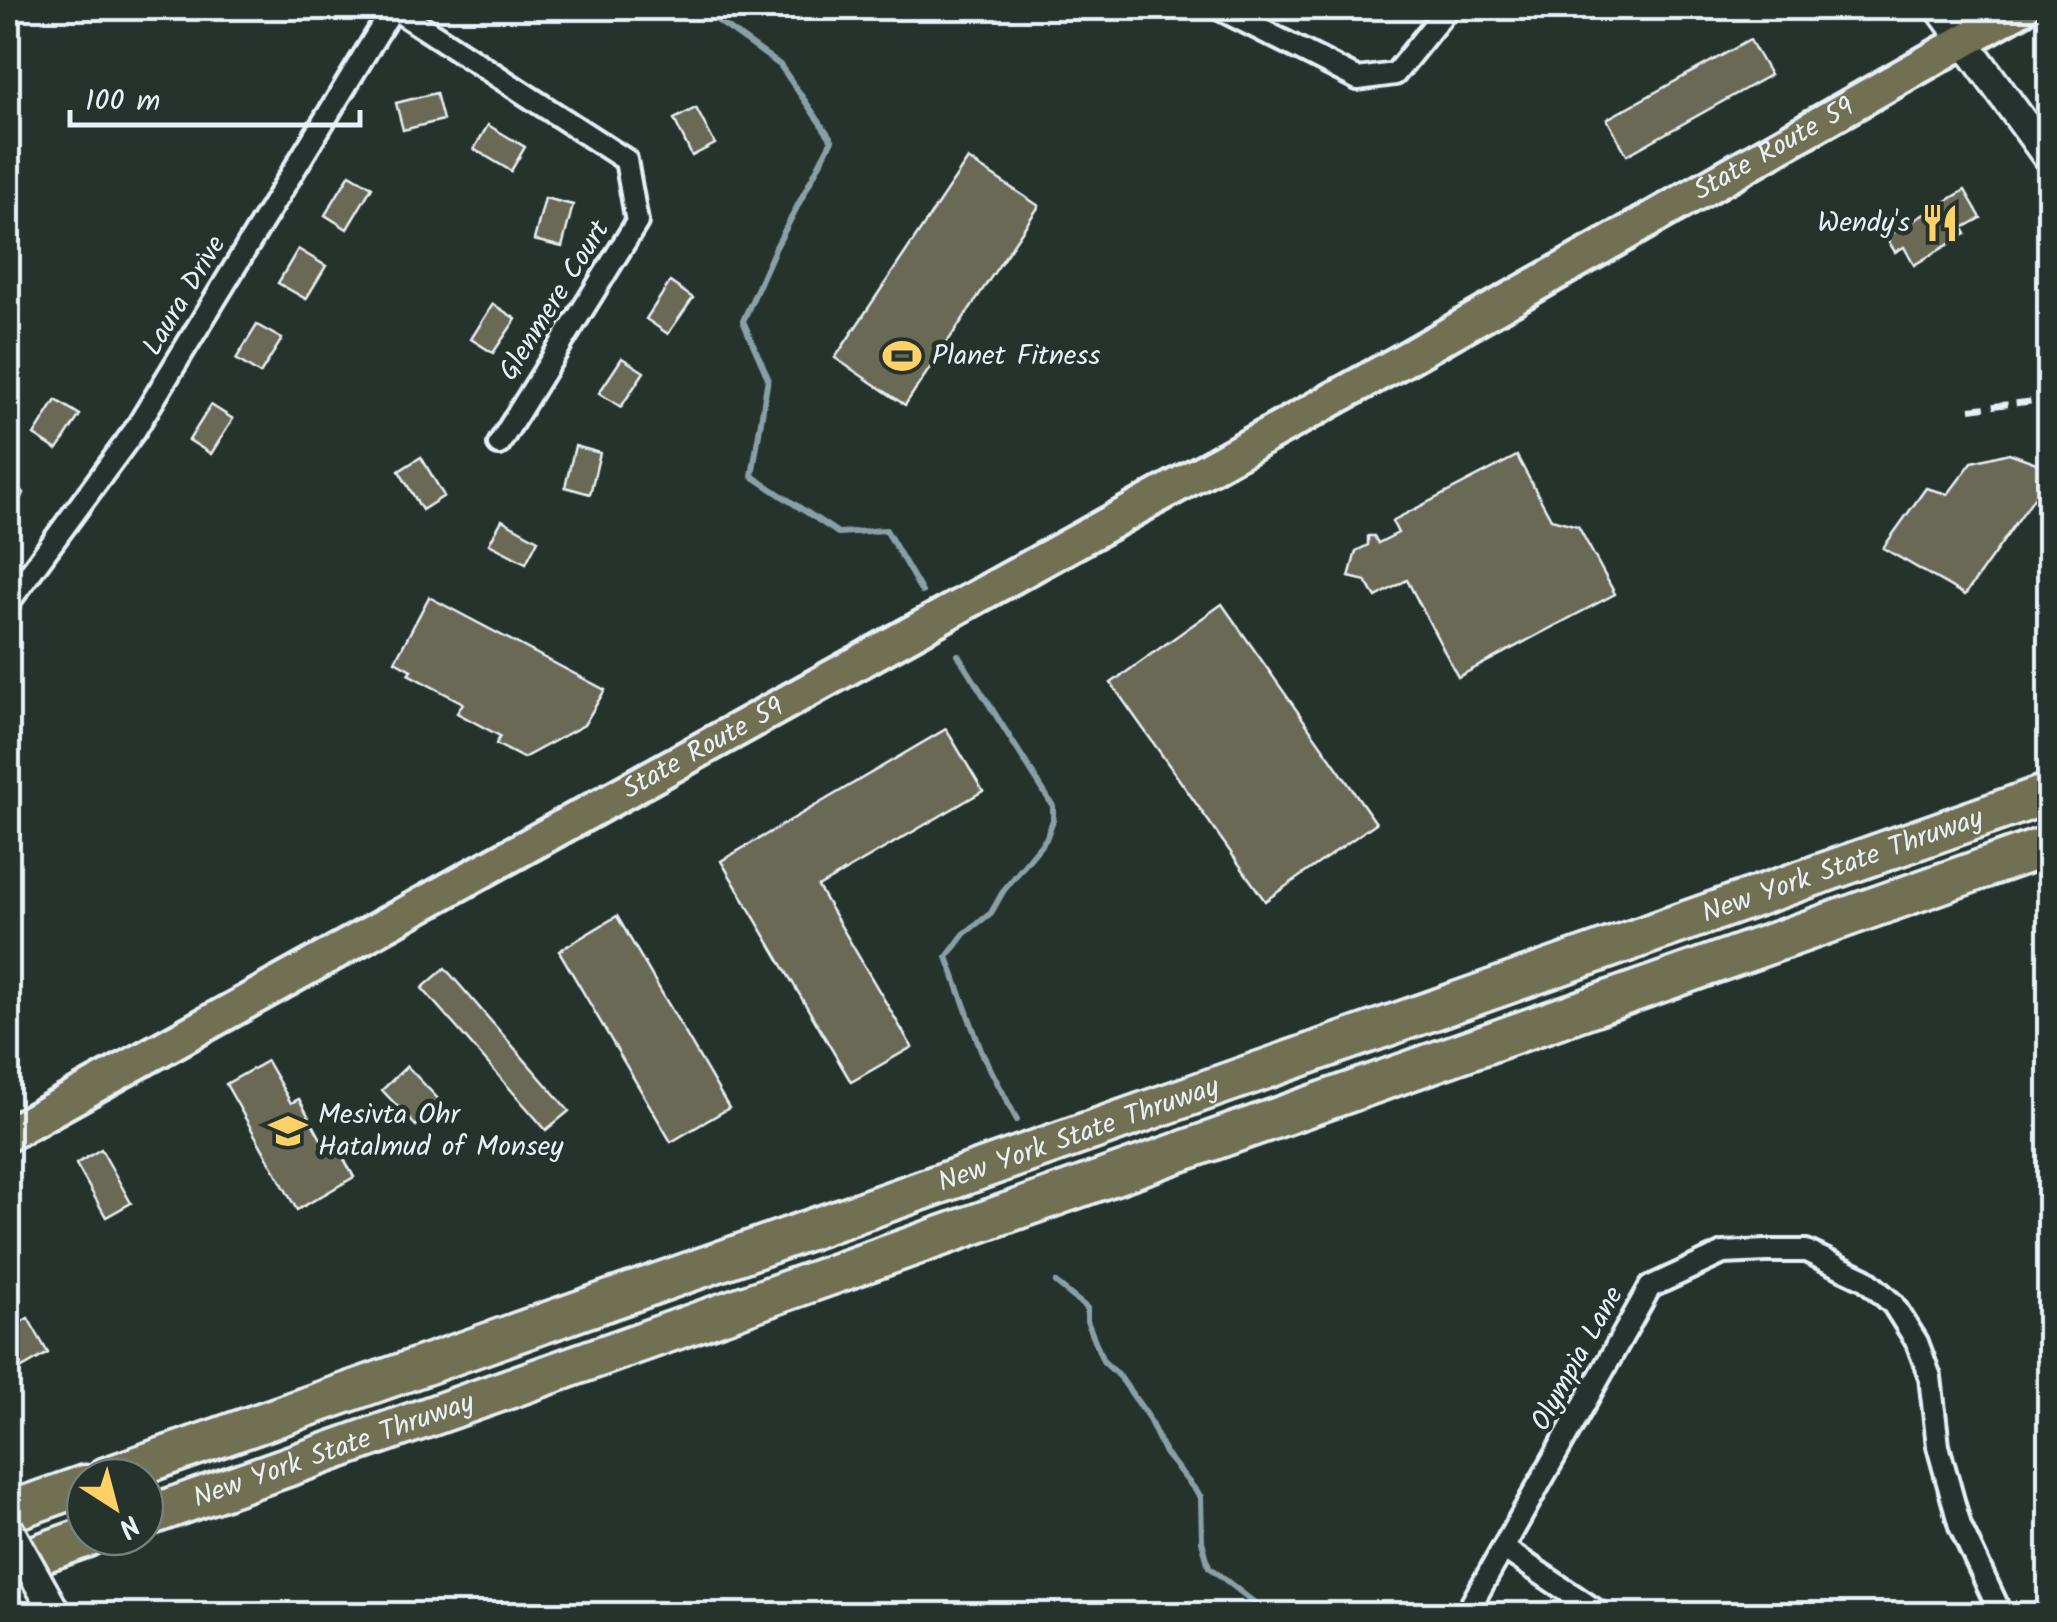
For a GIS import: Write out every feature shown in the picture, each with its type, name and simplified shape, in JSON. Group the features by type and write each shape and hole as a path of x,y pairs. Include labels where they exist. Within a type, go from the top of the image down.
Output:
{"highway":[{"name":"New York State Thruway","path":"164,1457 2050,793"},
{"name":"New York State Thruway","path":"165,1510 2050,845"},
{"path":"8,1512 65,1492"},
{"path":"8,1565 65,1545"}],"main road":[{"name":"State Route 59","path":"8,1134 1400,362 2022,8"}],"street":[{"name":"Glenmere Court","path":"393,8 626,160 637,222 499,444"},
{"name":"Laura Drive","path":"8,603 135,430 393,8"},
{"path":"1218,8 1358,78 1394,74 1448,8"},
{"path":"1940,8 2050,160"},
{"name":"Olympia Lane","path":"1466,1614 1650,1287 1723,1254 1806,1251 1865,1279 1893,1304 1917,1342 1930,1378 1938,1446 1960,1526 2001,1614"},
{"path":"8,1528 56,1614"},
{"path":"1503,1548 1602,1614"}],"building":[{"path":"1750,40 1770,75 1627,155 1607,119"},
{"path":"436,93 443,120 403,130 396,103"},
{"path":"696,108 715,144 692,156 674,119"},
{"path":"488,125 525,147 511,171 474,149"},
{"path":"968,159 1039,206 905,405 835,358"},
{"path":"350,174 372,187 347,229 325,215"},
{"name":"Wendy's","path":"1965,190 1981,218 1963,228 1966,234 1914,265 1904,247 1895,252 1886,237"},
{"path":"545,198 573,205 562,247 534,240"},
{"path":"298,249 326,266 306,299 278,283"},
{"path":"670,282 693,298 668,334 646,319"},
{"path":"493,304 516,319 493,353 471,339"},
{"path":"257,325 282,339 260,374 236,359"},
{"path":"622,358 644,372 621,407 599,393"},
{"path":"56,400 80,415 57,450 34,435"},
{"path":"211,405 233,419 211,454 189,440"},
{"path":"575,446 600,453 590,494 565,487"},
{"path":"2009,453 2050,468 2050,475 1965,595 1883,548 1926,488 1948,494 1972,462"},
{"path":"1517,456 1551,519 1578,526 1615,594 1458,677 1407,580 1376,597 1366,581 1349,577 1356,551 1368,545 1368,536 1374,536 1378,543 1398,533 1392,521"},
{"path":"421,457 444,496 422,510 399,471"},
{"path":"8,481 24,493 8,516"},
{"path":"502,520 538,540 526,563 489,544"},
{"path":"429,597 605,690 584,725 523,758 496,744 500,736 457,713 463,703 408,674 411,670 395,661"},
{"path":"1222,604 1376,823 1265,901 1111,683"},
{"path":"946,729 983,791 818,887 912,1047 851,1082 721,861"},
{"path":"617,916 729,1108 671,1142 559,951"},
{"path":"445,968 569,1111 546,1130 422,988"},
{"path":"267,1061 291,1103 299,1099 321,1139 330,1134 354,1177 297,1210 226,1084"},
{"path":"407,1066 441,1102 416,1126 382,1090"},
{"path":"101,1149 131,1203 106,1217 76,1164"},
{"path":"28,1318 48,1353 8,1376 8,1330"}],"waterway":[{"path":"700,8 780,65 832,140 775,249 743,321 768,378 752,476 838,533 886,530 922,592"},
{"path":"958,655 1053,806 1046,839 1004,890 991,913 964,934 947,957 982,1053 1017,1120"},
{"path":"1056,1283 1087,1308 1087,1321 1103,1361 1120,1377 1147,1415 1165,1453 1201,1497 1202,1541 1209,1567 1265,1611"}],"railway":[{"path":"1970,409 2050,399"}],"place":[{"name":"Wendy's","path":"1940,223"},
{"name":"Planet Fitness","path":"902,356"},
{"name":"Mesivta Ohr Hatalmud of Monsey","path":"288,1131"}]}
